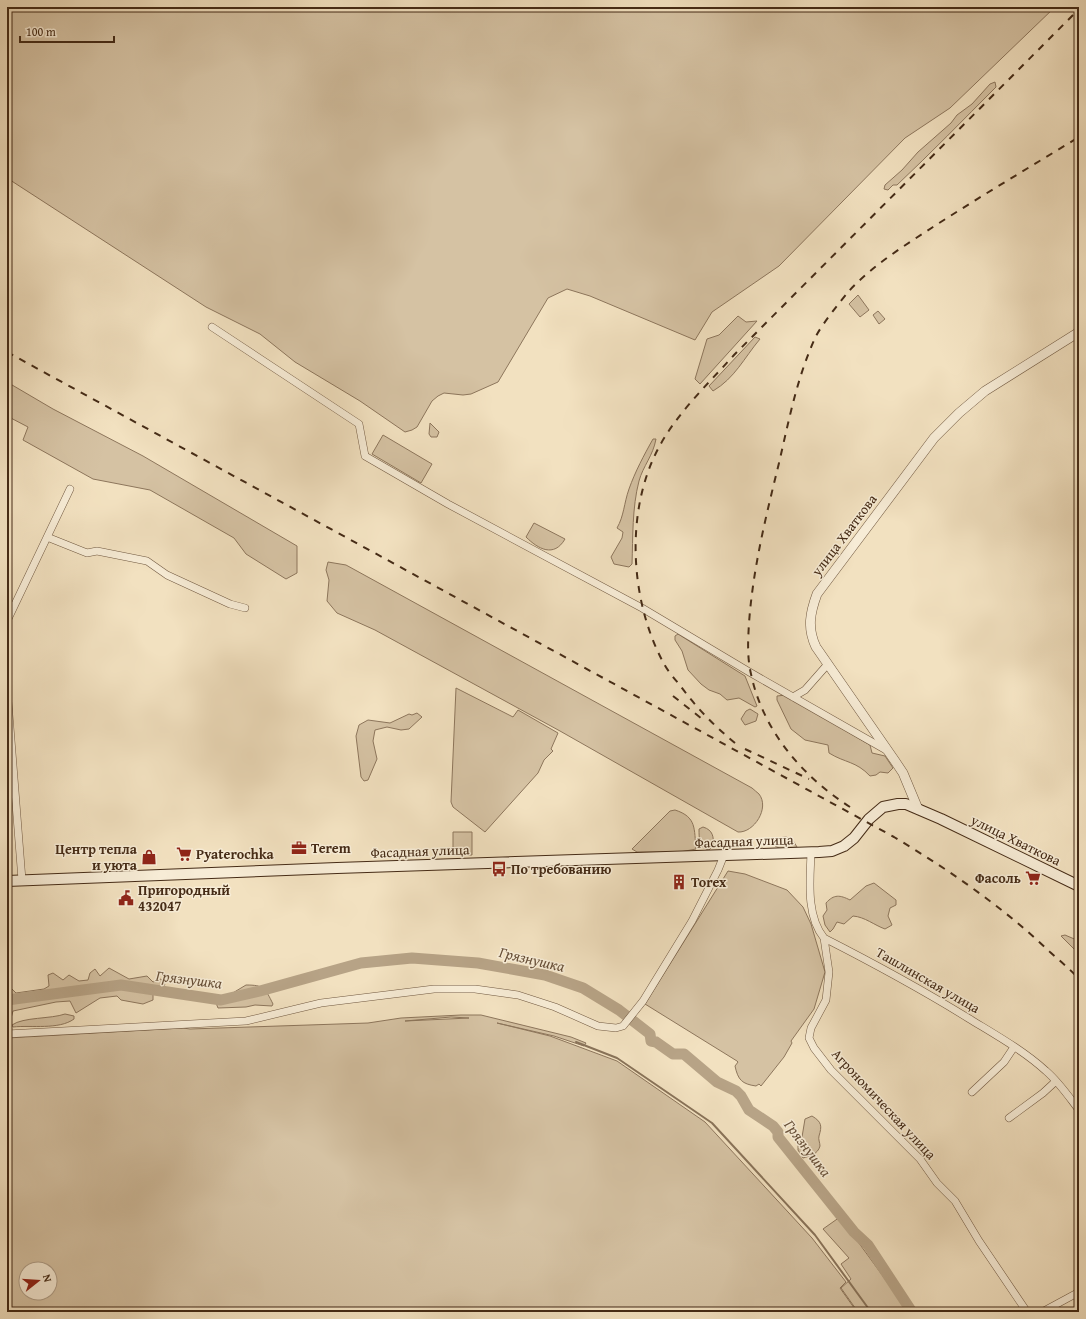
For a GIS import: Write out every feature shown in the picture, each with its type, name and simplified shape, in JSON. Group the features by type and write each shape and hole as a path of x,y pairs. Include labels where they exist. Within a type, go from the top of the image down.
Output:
{"main road":[{"name":"Фасадная улица","path":"7,881 337,868 811,853 832,851 844,846 854,838 869,819 883,807 898,804 918,809"},
{"name":"улица Хваткова","path":"918,809 1079,886"}],"street":[{"path":"212,327 359,424 365,456 448,504 642,608 792,697 888,751"},
{"name":"улица Хваткова","path":"918,809 903,773 827,665 813,640 810,617 817,594 930,444 959,413 985,391 1079,332"},
{"path":"7,621 70,488"},
{"path":"47,537 87,553 103,552 147,561 167,575 230,604 245,608"},
{"path":"792,697 805,690 827,665"},
{"path":"7,689 22,880"},
{"path":"811,853 811,896 815,919 820,933 824,938"},
{"path":"7,1034 246,1021 321,1003 434,989 475,989 518,995 555,1007 598,1026 616,1028 623,1026 643,1001 692,921 724,855"},
{"name":"Ташлинская улица","path":"824,938 940,1001 1014,1047 1036,1062 1056,1081 1079,1110"},
{"name":"Агрономическая улица","path":"824,938 829,972 826,1000 811,1028 809,1038 814,1048 831,1070 920,1159 937,1183 955,1202 979,1241 1027,1312"},
{"path":"972,1092 1004,1062 1014,1047"},
{"path":"1009,1118 1043,1093 1056,1081"},
{"path":"1042,1312 1079,1292"}],"shaded area":[{"path":"7,7 1055,7 950,108 905,138 779,266 712,312 695,340 590,296 567,289 548,298 498,382 471,394 463,395 444,393 438,396 432,401 417,427 405,432 360,401 295,362 260,334 206,307 7,178"},
{"path":"995,82 996,87 910,173 897,185 893,185 888,190 884,189 885,185 902,170 918,152 951,123 957,115 972,104 990,84"},
{"path":"858,295 869,310 860,317 849,304"},
{"path":"878,311 885,319 879,324 873,315"},
{"path":"738,316 746,322 757,321 700,384 695,379 707,339 719,335"},
{"path":"755,337 760,339 739,367 721,386 713,391 709,386"},
{"path":"7,382 53,409 143,456 297,546 297,573 286,579 246,554 234,538 150,490 93,479 23,440 28,427 7,416"},
{"path":"430,423 439,432 437,437 431,437 429,434"},
{"path":"383,435 432,464 421,483 372,454"},
{"path":"653,439 656,439 655,445 639,481 635,502 632,564 629,567 614,564 611,557 622,538 623,532 617,528 621,519 627,494 643,457"},
{"path":"534,523 565,539 561,545 551,550 541,548 526,537"},
{"path":"328,562 346,565 752,788 759,794 762,800 763,806 759,819 750,828 738,832 560,731 375,630 337,613 327,601 329,580 326,570"},
{"path":"678,634 745,676 757,706 755,707 739,698 727,700 720,694 709,690 701,684 688,670 682,651 675,640 675,636"},
{"path":"456,688 513,717 518,710 558,733 551,749 553,751 544,760 538,773 485,832 453,807 451,802"},
{"path":"786,695 870,745 872,753 885,756 893,768 888,773 880,772 876,775 870,776 860,767 829,753 828,745 805,740 791,729 777,700 777,696"},
{"path":"750,709 758,714 756,721 745,725 741,719 746,711"},
{"path":"417,713 422,717 409,729 401,730 387,727 375,730 373,741 377,759 368,780 364,781 361,777 356,736 359,725 368,720 390,723 409,714 412,715"},
{"path":"675,810 687,816 691,820 694,830 696,849 680,852 637,852 632,849 670,811"},
{"path":"703,827 711,832 713,837 713,846 709,850 703,848 700,842 699,829"},
{"path":"453,832 472,832 472,855 453,855"},
{"path":"786,837 792,839 797,847 781,849 775,846 777,838"},
{"path":"728,871 745,874 787,890 803,907 811,924 825,972 814,1009 791,1041 792,1043 784,1057 761,1086 759,1084 756,1086 747,1084 741,1080 736,1071 735,1066 738,1062 737,1061 645,1004"},
{"path":"874,883 896,900 896,905 890,908 888,916 892,925 885,929 865,919 853,916 844,924 837,922 830,932 825,925 823,916 827,910 826,903 837,896 850,900 866,886"},
{"path":"1065,935 1079,941 1079,954 1061,936"},
{"path":"109,968 129,979 147,976 153,982 161,979 165,985 153,992 153,1000 143,1004 121,1000 117,996 100,998 76,1013 70,1001 56,1002 13,1011 10,1022 7,1023 7,977 9,986 16,993 44,989 49,986 48,975 53,973 63,980 69,975 79,981 88,980 90,973 95,969 100,976"},
{"path":"246,985 263,988 273,1004 272,1006 255,1005 246,1007 218,1008 216,1003"},
{"path":"65,1014 74,1016 74,1019 61,1025 53,1026 13,1027 12,1025 17,1022 30,1019"},
{"path":"481,1015 571,1037 586,1043 584,1046 554,1036 497,1023 550,1036 617,1061 705,1122 812,1238 846,1282 840,1288 857,1312 7,1312 7,1038 183,1028 368,1023 401,1018","holes":["451,1017 469,1018 405,1021"]},
{"path":"812,1116 818,1120 820,1124 820,1146 816,1153 803,1158 798,1150 798,1140 802,1137 805,1119"},
{"path":"840,1217 909,1312 858,1312 841,1288 851,1279 841,1264 849,1258 823,1229"}],"waterway":[{"name":"Грязнушка","path":"7,1000 121,985 221,1000 260,991 361,963 412,958 478,963 545,975 583,988 619,1010 650,1034 651,1041 656,1042 673,1054 684,1054 717,1082 736,1091 741,1096 749,1110 773,1126 778,1132 778,1137 854,1232 868,1245 912,1312"},
{"path":"576,1042 617,1058 712,1123 815,1235 871,1312"}],"railway":[{"path":"735,743 691,700 668,671 652,638 644,611 638,584 636,528 640,500 647,474 658,449 665,436 683,412 734,355 1079,9"},
{"path":"850,807 832,795 816,781 787,750 775,733 757,695 749,661 749,623 757,562 790,415 809,351 823,325 849,291 889,256 987,193 1079,137"},
{"path":"7,352 894,837 975,890 1032,935 1079,979"},
{"path":"673,696 706,722"},
{"path":"745,749 809,779"}],"place":[{"name":"Terem","path":"299,848"},
{"name":"Pyaterochka","path":"184,854"},
{"name":"Центр тепла и уюта","path":"149,857"},
{"name":"По требованию","path":"499,869"},
{"name":"Фасоль","path":"1033,878"},
{"name":"Torex","path":"679,882"},
{"name":"Пригородный 432047","path":"126,898"}]}
